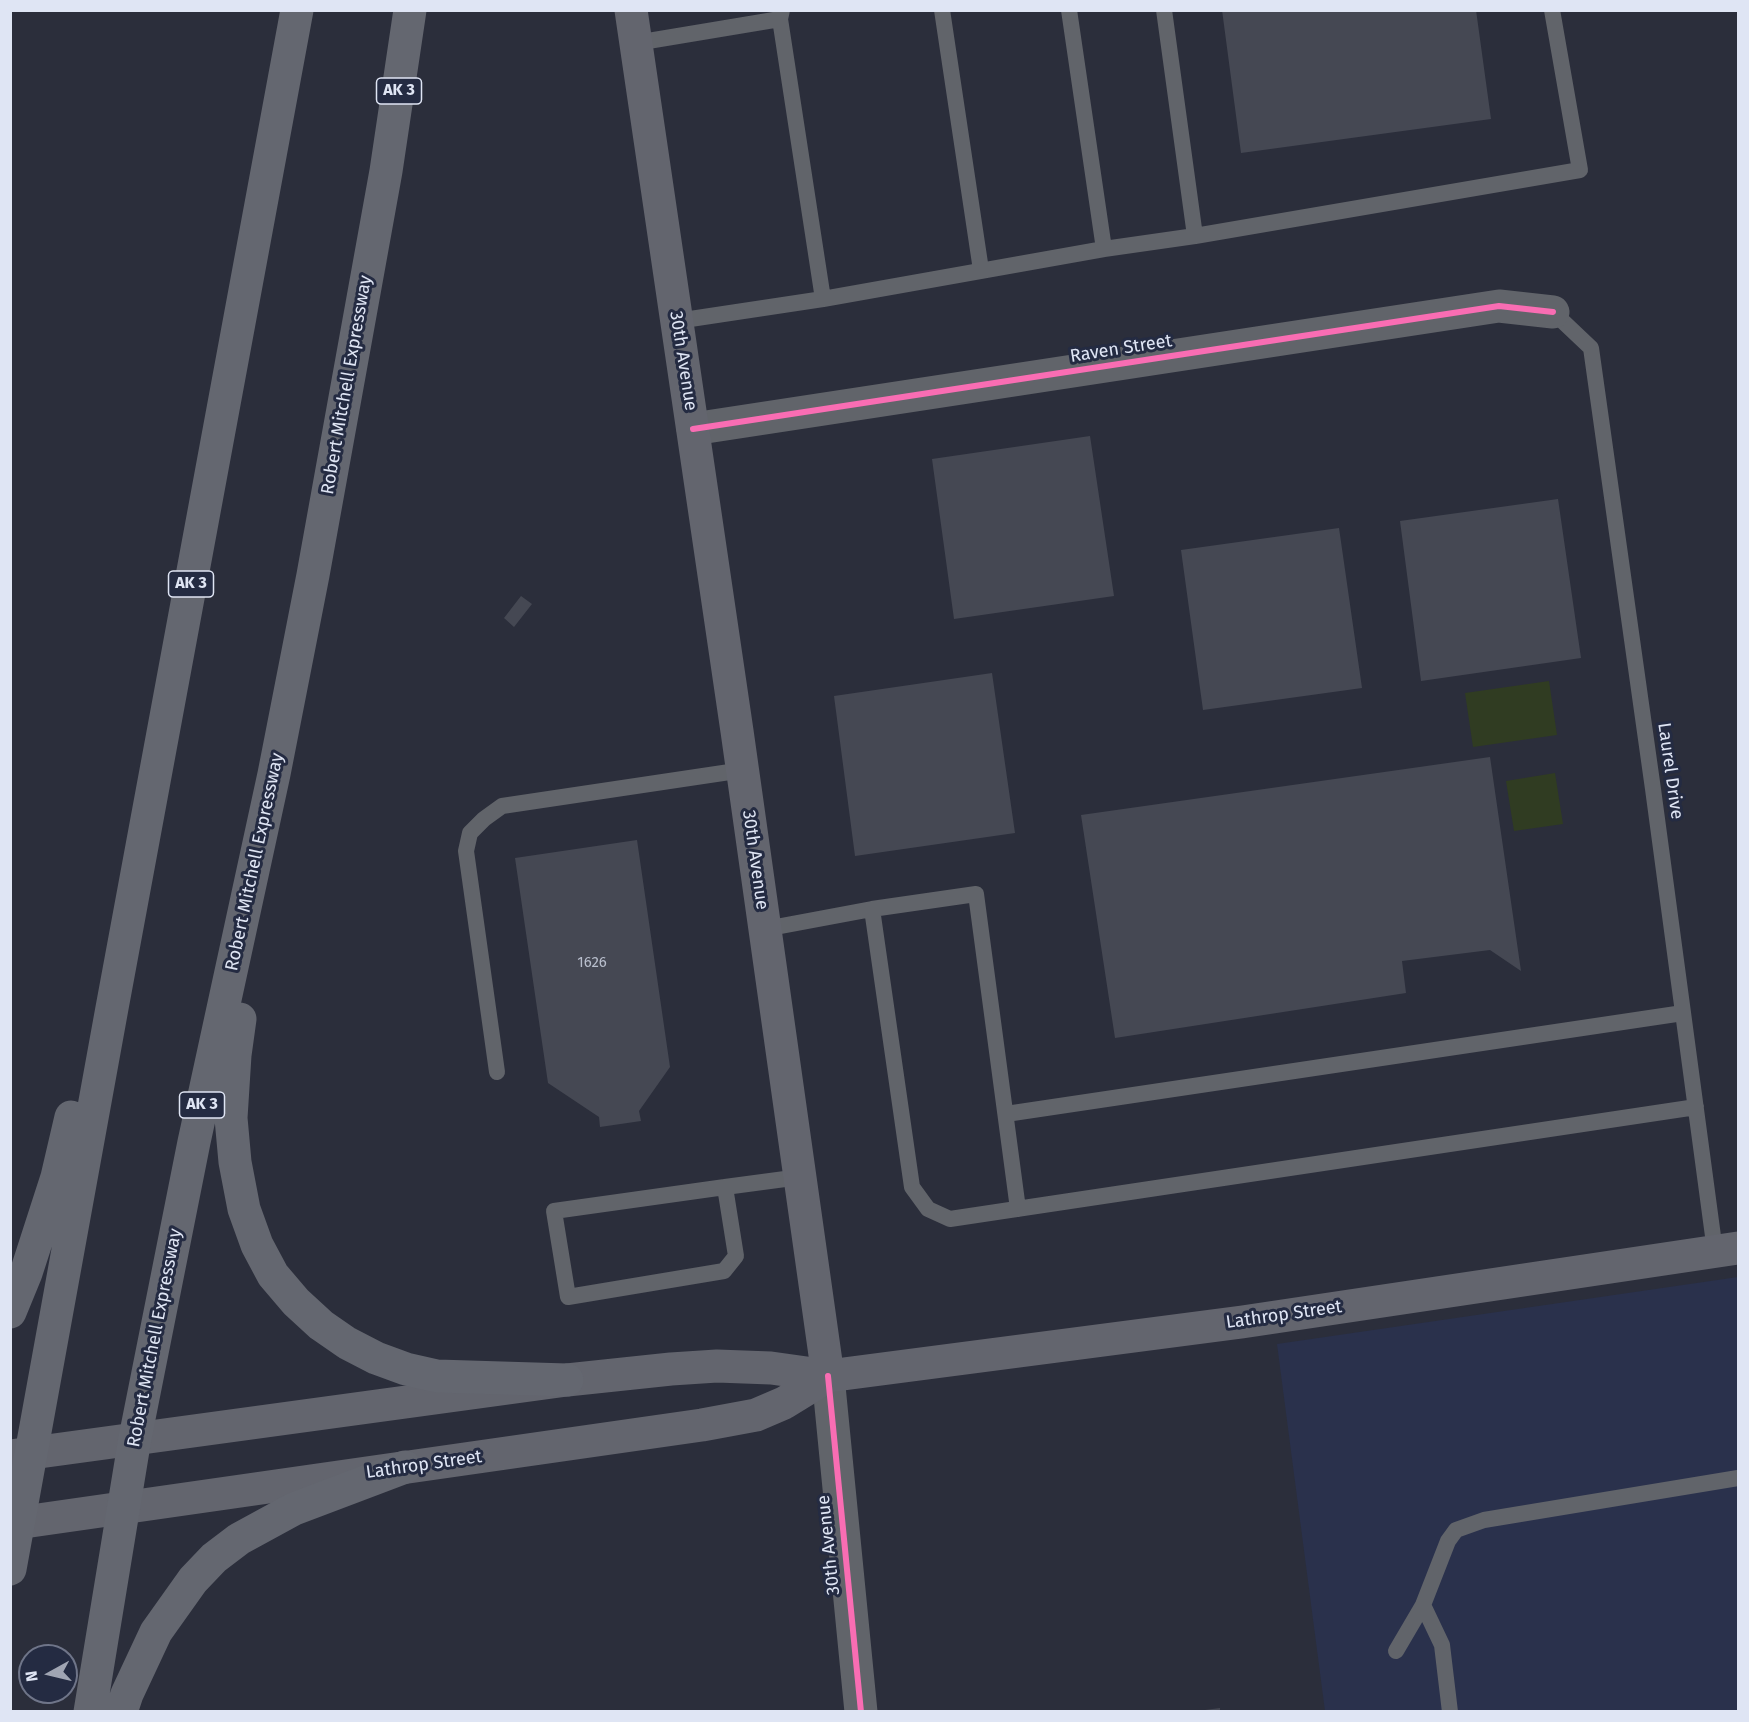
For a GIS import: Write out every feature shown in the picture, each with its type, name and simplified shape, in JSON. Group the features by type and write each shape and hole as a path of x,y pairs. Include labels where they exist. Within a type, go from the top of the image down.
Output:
{"highway":[{"name":"AK 3","path":"10,1569 21,1454 189,595 297,10"},
{"name":"Robert Mitchell Expressway","path":"90,1712 135,1437 194,1142 274,774 313,574 386,171 410,10"},
{"path":"10,1312 26,1273 57,1176 189,595"},
{"path":"274,774 235,1055 231,1118 235,1162 244,1209 257,1245 273,1275 296,1302 347,1343 376,1358 406,1369 437,1376 567,1380"},
{"path":"121,1712 156,1632 193,1580 214,1558 239,1539 294,1509 405,1467"}],"main road":[{"name":"30th Avenue","path":"631,10 828,1376"},
{"name":"Lathrop Street","path":"21,1454 567,1380 717,1366 771,1368 828,1376 1242,1322 1727,1249"},
{"name":"Lathrop Street","path":"14,1524 702,1425 756,1415 784,1403 828,1376"}],"street":[{"name":"Raven Street","path":"693,429 1499,306 1553,312"},
{"name":"30th Avenue","path":"828,1376 861,1712"}],"lane":[{"path":"942,10 981,270"},
{"path":"1069,10 1104,249"},
{"path":"1164,10 1195,236"},
{"path":"677,321 1580,170 1552,10"},
{"path":"636,43 781,15 823,298"},
{"name":"Laurel Drive","path":"1553,312 1591,348 1696,1107 1727,1249"},
{"path":"498,1072 466,851 470,833 502,806 742,770"},
{"path":"765,929 872,909 976,894 1018,1209"},
{"path":"872,909 912,1187 928,1209 950,1220 1696,1107"},
{"path":"1006,1114 1683,1013"},
{"path":"725,1187 736,1256 724,1271 568,1297 554,1211 725,1187 800,1177"},
{"path":"1396,1651 1423,1605 1448,1541 1456,1530 1484,1520 1738,1478"},
{"path":"1423,1605 1442,1645 1450,1712"}],"shaded area":[{"path":"1738,1277 1738,1711 1325,1711 1277,1344"}],"green space":[{"path":"1549,681 1557,735 1473,747 1465,693"},
{"path":"1555,773 1563,824 1514,831 1506,781"}],"building":[{"path":"1222,10 1476,10 1491,119 1241,153"},
{"path":"1090,436 1114,596 954,619 932,459"},
{"path":"1558,499 1581,658 1421,681 1400,521"},
{"path":"1339,528 1362,688 1203,710 1181,550"},
{"path":"521,596 532,604 514,627 504,618"},
{"path":"992,673 1015,833 855,856 834,696"},
{"path":"1490,757 1521,971 1490,950 1402,961 1406,993 1115,1038 1081,815"},
{"path":"637,840 670,1067 639,1111 641,1121 600,1127 599,1117 548,1083 515,858"},
{"path":"1220,1708 1220,1712 1205,1712 1205,1710"}],"cycle path":[{"path":"693,429 1499,306 1553,312"},
{"path":"828,1376 861,1712"}]}
